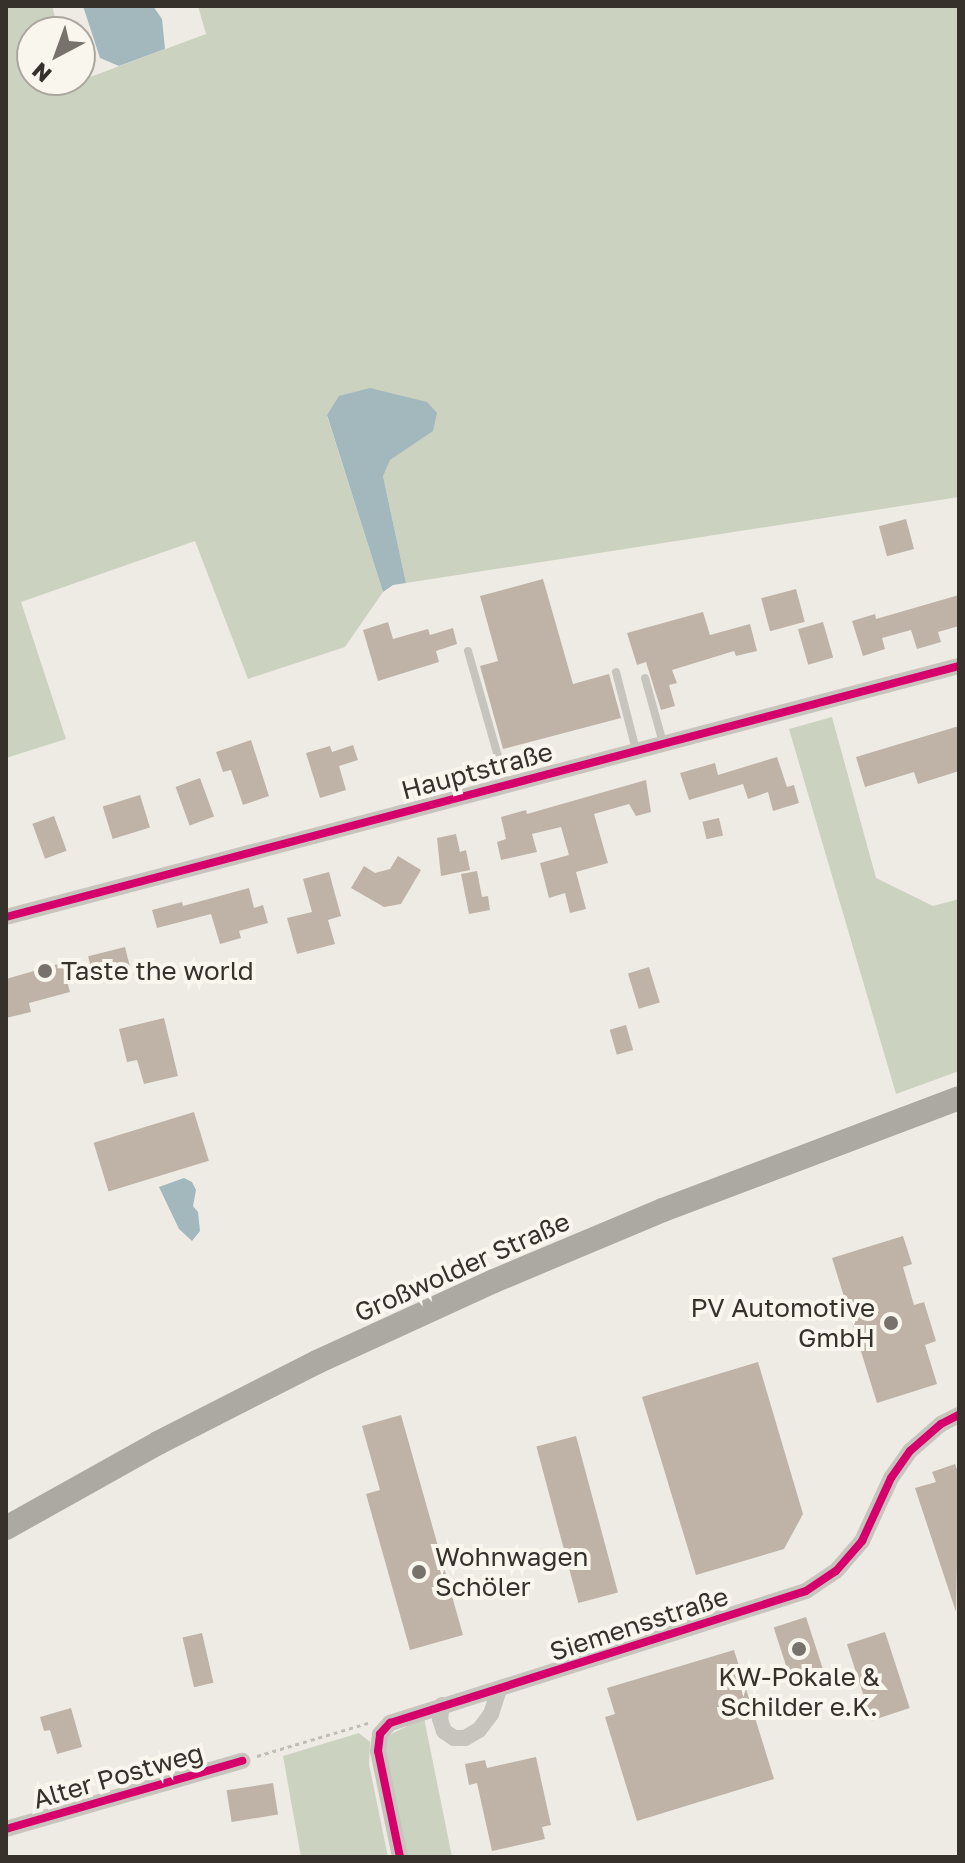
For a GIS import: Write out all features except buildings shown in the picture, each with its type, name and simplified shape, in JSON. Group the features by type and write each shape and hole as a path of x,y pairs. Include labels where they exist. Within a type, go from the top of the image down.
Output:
{"main road":[{"name":"Großwolder Straße","path":"6,1528 184,1430 317,1362 494,1281 663,1210 959,1098"}],"street":[{"name":"Hauptstraße","path":"6,917 959,666"},
{"name":"Siemensstraße","path":"390,1723 806,1591 836,1571 862,1541 891,1478 910,1451 941,1424 959,1415"},
{"path":"442,1705 440,1719 444,1731 454,1738 465,1738 479,1730 491,1714 499,1689"},
{"path":"390,1723 380,1734 378,1751 400,1857"},
{"name":"Alter Postweg","path":"6,1829 242,1761"}],"lane":[{"path":"468,651 506,784"},
{"path":"616,672 636,750"},
{"path":"645,678 663,743"}],"green space":[{"path":"6,6 52,6 55,16 16,16 16,96 96,96 96,75 206,34 198,6 959,6 959,497 406,583 383,476 327,416 383,592 345,647 248,679 195,541 21,602 66,739 6,758"},
{"path":"832,717 876,878 933,906 959,899 959,1071 896,1094 789,729"},
{"path":"424,1718 452,1857 406,1857 384,1746 389,1735"},
{"path":"359,1733 370,1742 369,1764 388,1857 301,1857 283,1756"}],"shaded area":[{"path":"83,6 153,6 162,19 165,49 119,66 100,58 96,46 96,16 86,16"},
{"path":"370,388 427,402 437,413 433,431 390,460 383,476 406,583 393,585 383,592 327,415 339,396"},
{"path":"184,1178 192,1182 196,1190 193,1206 198,1212 200,1231 192,1241 179,1229 159,1187"}],"cycle path":[{"path":"6,917 959,666"},
{"path":"400,1857 378,1751 380,1734 390,1723 806,1591 836,1571 862,1541 891,1478 910,1451 941,1424 959,1415"},
{"path":"6,1829 242,1761"}],"place":[{"name":"Taste the world","path":"45,971"},
{"name":"PV Automotive GmbH","path":"891,1323"},
{"name":"Wohnwagen Schöler","path":"419,1572"},
{"name":"KW-Pokale & Schilder e.K.","path":"799,1649"}]}
